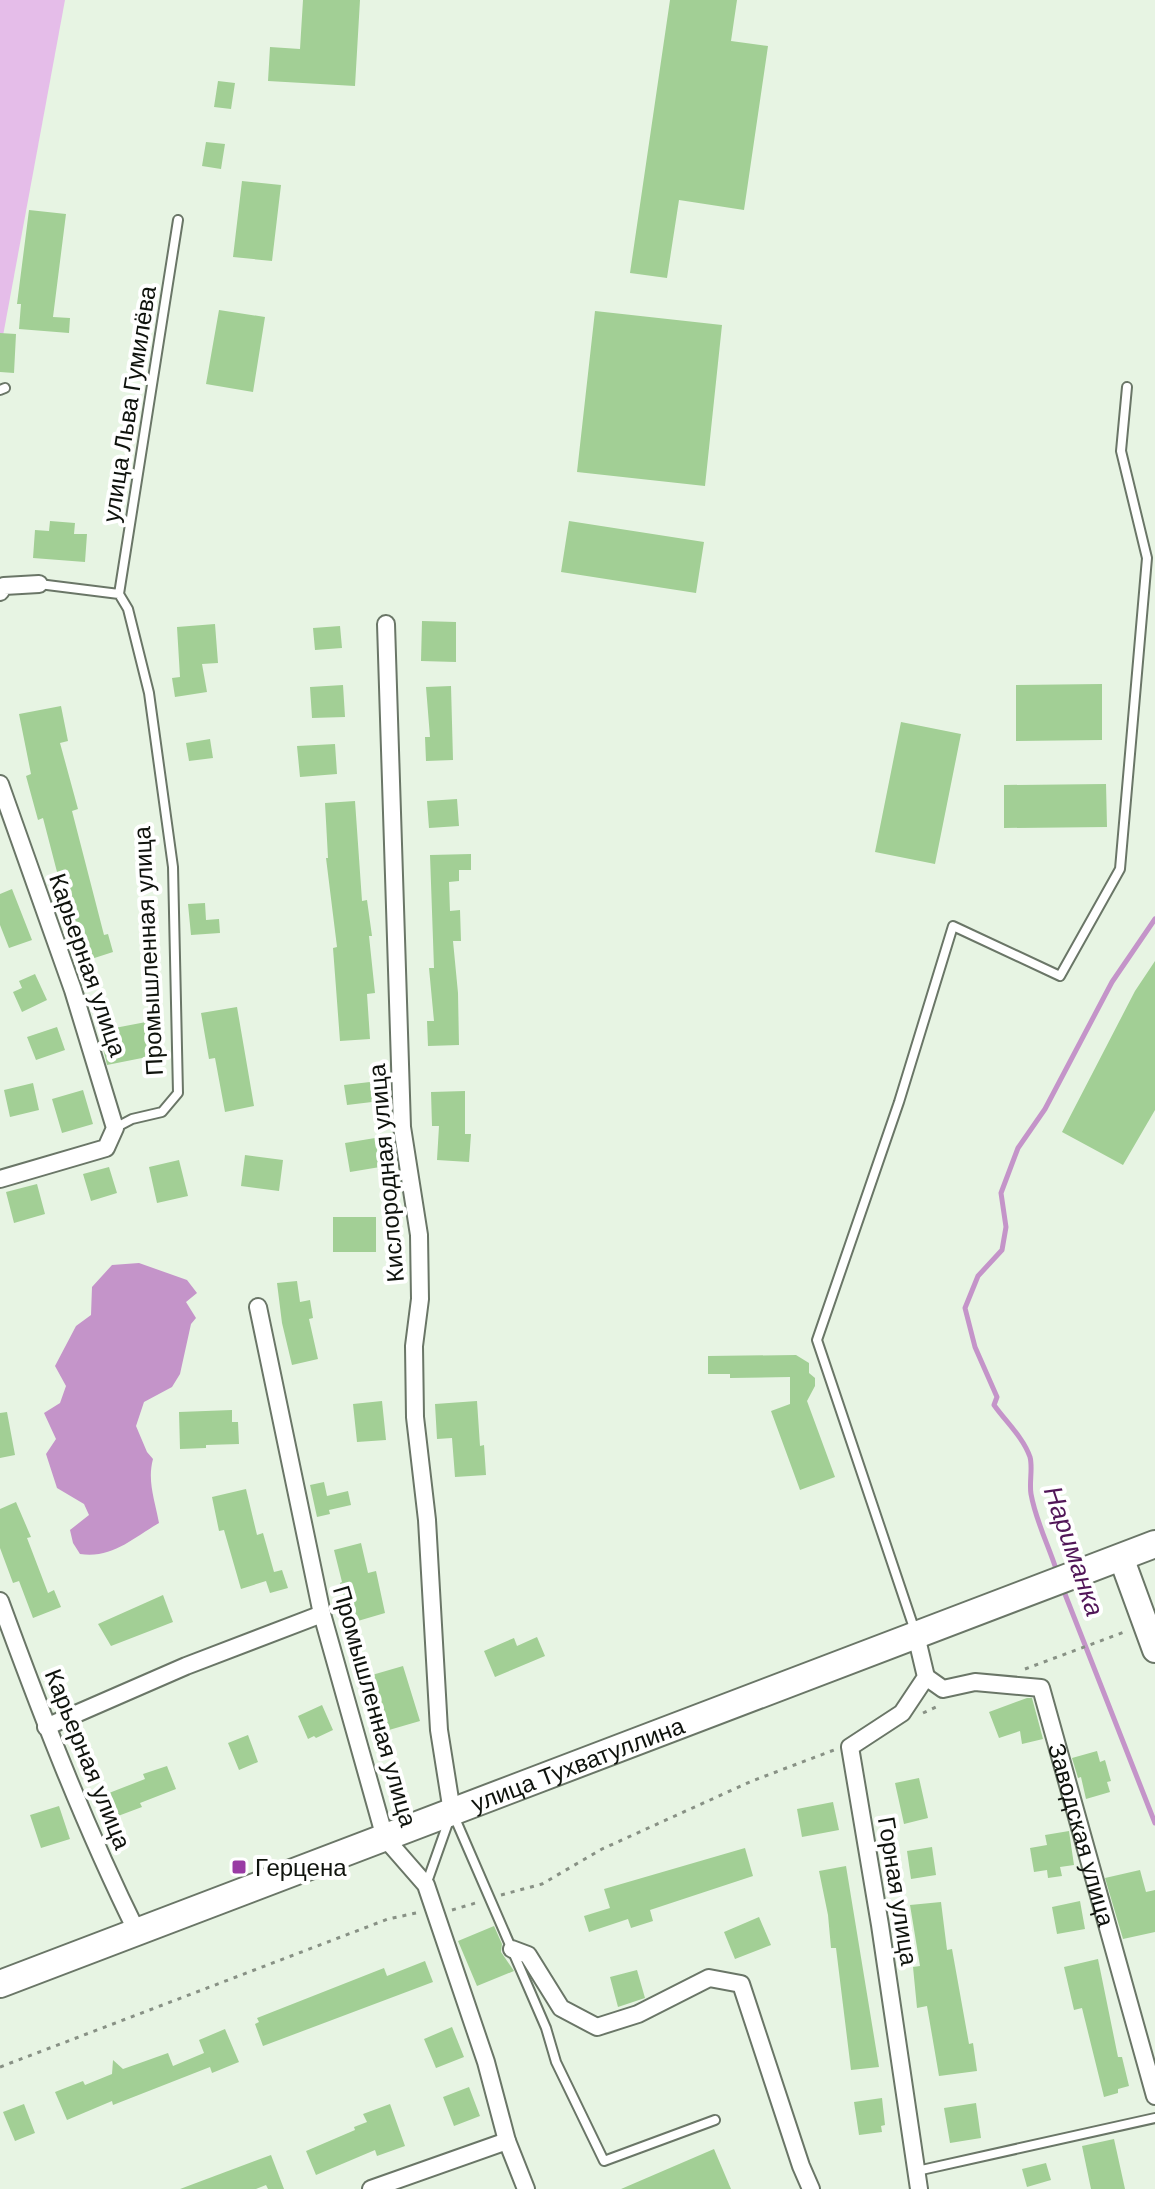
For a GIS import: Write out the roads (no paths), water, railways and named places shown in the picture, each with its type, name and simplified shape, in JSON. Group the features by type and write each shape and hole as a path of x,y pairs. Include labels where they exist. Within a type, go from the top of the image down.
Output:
{"main road":[{"name":"улица Тухватуллина","path":"0,1984 1155,1544"}],"street":[{"path":"0,592 4,586 39,584"},
{"name":"Кислородная улица","path":"386,624 402,1127 419,1235 420,1299 414,1346 415,1417 427,1520 439,1730 452,1812"},
{"name":"Карьерная улица","path":"0,784 73,990 115,1128"},
{"path":"0,1179 106,1148 115,1128"},
{"name":"Промышленная улица","path":"258,1307 322,1614 385,1838 426,1885 486,2062 507,2141 526,2189"},
{"path":"1111,1561 1146,1624 1155,1650"},
{"name":"Карьерная улица","path":"0,1601 46,1727 137,1932"},
{"path":"46,1727 186,1666 322,1614"},
{"path":"916,1635 926,1677"},
{"name":"Заводская улица","path":"926,1677 943,1689 975,1682 1041,1688 1155,2096"},
{"name":"Горная улица","path":"919,2189 850,1747 902,1713 926,1677"},
{"path":"512,1949 528,1955 561,2008 597,2027 638,2014 709,1978 741,1984 811,2189"},
{"path":"371,2189 507,2141"}],"lane":[{"name":"улица Льва Гумилёва","path":"119,594 178,220"},
{"path":"916,1635 817,1340 899,1102 953,926 1060,976 1120,869 1147,558 1121,451 1127,387"},
{"path":"39,584 119,594"},
{"name":"Промышленная улица","path":"115,1128 132,1119 162,1112 178,1093 173,867 149,693 128,609 119,594"},
{"path":"426,1885 452,1812"},
{"path":"452,1812 546,2028 556,2062 604,2161 715,2120"},
{"path":"917,2171 1155,2118"}],"waterway":[{"name":"Нариманка","path":"1057,1572 1033,1504 1030,1457 1019,1436 994,1405 997,1397 975,1347 965,1308 978,1276 1002,1250 1006,1227 1001,1193 1018,1148 1045,1109 1112,982 1155,919"},
{"name":"Нариманка","path":"1063,1589 1155,1823"}],"place":[{"name":"Герцена","path":"239,1867"}]}
